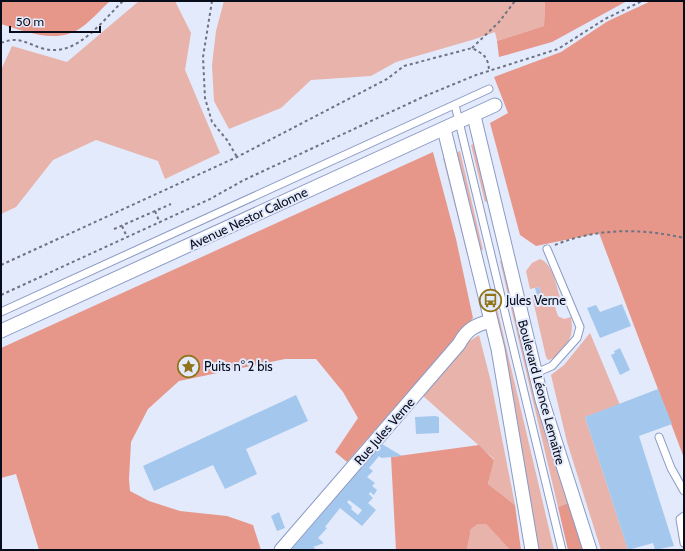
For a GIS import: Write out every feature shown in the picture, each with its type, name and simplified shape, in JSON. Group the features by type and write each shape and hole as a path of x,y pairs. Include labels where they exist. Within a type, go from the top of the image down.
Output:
{"street":[{"name":"Avenue Nestor Calonne","path":"1,331 392,151 474,116 495,105"},
{"name":"Boulevard Léonce Lemaître","path":"474,116 544,408 590,550"},
{"path":"444,129 491,321 505,387 532,550"},
{"name":"Rue Jules Verne","path":"281,550 459,344 465,333 474,325 491,321"}],"lane":[{"path":"1,312 489,89"},
{"path":"455,105 562,550"},
{"path":"536,373 552,366 577,338 580,327 546,249"},
{"path":"659,436 671,468 684,492"},
{"path":"684,516 680,519 684,543"}],"path":[{"path":"1,44 10,40 22,40 45,49 60,50 70,47 86,37 123,1"},
{"path":"212,1 203,57 205,98 212,122 227,140 237,157"},
{"path":"1,265 237,157 387,79 404,66 472,48 499,22 515,1"},
{"path":"1,295 160,223 327,141 425,96 489,70 558,49 605,19 642,1"},
{"path":"472,48 485,55 488,61 489,70"},
{"path":"114,229 171,204"},
{"path":"155,211 160,223"},
{"path":"122,226 127,237"},
{"path":"546,249 567,240 605,231 627,231 684,238"}],"shaded area":[{"path":"1,1 110,1 82,27 73,32 53,36 32,33 1,24"},
{"path":"139,1 175,1 191,33 185,70 220,153 165,179 158,161 96,140 53,160 16,207 1,214 1,70 12,46 67,62"},
{"path":"224,1 545,1 544,26 497,41 495,32 396,62 371,76 311,80 281,108 229,129 214,101 212,65 216,31"},
{"path":"545,1 627,1 552,42 499,57 497,41 544,26"},
{"path":"651,1 684,1 684,458 599,233 536,246 520,235 490,123 508,113 494,77 561,52 608,21"},
{"path":"477,143 491,201 485,202 471,145"},
{"path":"460,151 483,250 477,251 455,153"},
{"path":"433,152 456,239 473,318 347,462 335,452 358,418 343,392 316,359 285,359 179,381 148,409 131,442 129,479 130,491 149,501 180,511 227,516 253,525 261,550 39,550 16,474 1,478 1,348"},
{"path":"448,156 471,253 467,254 443,158"},
{"path":"540,259 548,265 555,281 560,297 554,304 558,316 564,319 571,317 572,323 568,343 557,355 548,360 546,357 532,296 541,294 539,287 530,289 526,271 532,263"},
{"path":"504,260 571,502 558,507 500,261"},
{"path":"497,308 554,550 536,550 491,310"},
{"path":"590,333 620,405 585,417 628,550 601,550 567,442 551,375 564,365"},
{"path":"479,335 491,382 515,505 488,484 494,459 422,395 466,336 471,340"},
{"path":"479,445 494,460 488,484 515,505 521,550 510,550 486,524 478,524 471,529 467,550 396,550 391,457"},
{"path":"571,502 586,550 568,550 558,507"},
{"path":"478,524 486,524 510,550 467,550 471,529"}],"building":[{"path":"539,287 541,294 537,295 535,288"},
{"path":"622,304 631,326 600,338 587,308 596,305 600,312"},
{"path":"620,348 630,370 620,375 611,355 615,353 614,351"},
{"path":"658,389 672,424 639,436 674,546 655,550 653,543 628,550 585,417"},
{"path":"296,395 308,421 246,449 257,474 225,489 213,465 154,491 143,466"},
{"path":"415,417 439,417 439,433 416,434"},
{"path":"382,444 402,456 381,458 379,456 369,468 373,471 367,477 375,483 372,486 377,490 374,495 370,492 369,494 373,498 368,503 376,510 362,526 340,508 325,527 327,528 318,538 324,543 313,547 317,550 291,550","holes":["349,500 362,510 358,515 351,509 352,507 347,502"]},
{"path":"279,512 285,528 277,531 271,516"}],"place":[{"name":"Jules Verne","path":"491,300"},
{"name":"Puits n° 2 bis","path":"188,366"}]}
